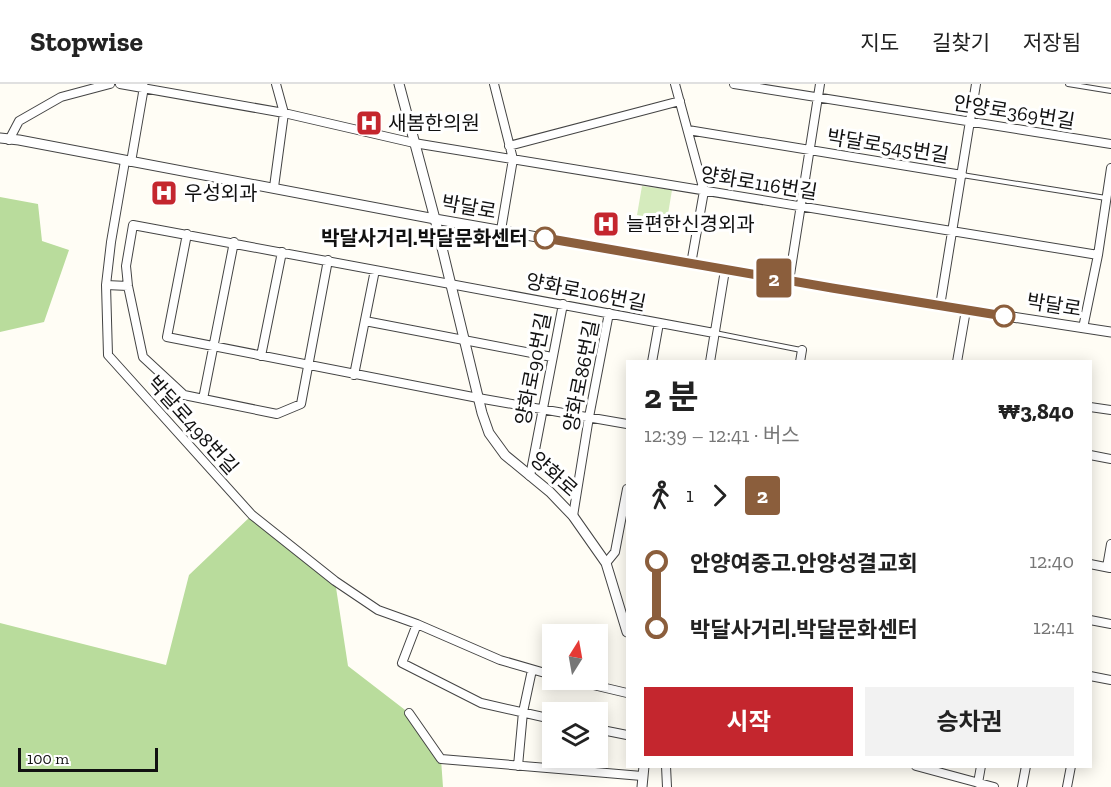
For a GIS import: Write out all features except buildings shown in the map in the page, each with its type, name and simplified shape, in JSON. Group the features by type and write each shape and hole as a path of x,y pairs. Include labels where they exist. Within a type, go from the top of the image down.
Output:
{"street":[{"path":"5,139 19,121 61,97 110,84"},
{"name":"양화로116번길","path":"120,84 144,86 284,113 414,143 1098,255"},
{"path":"274,187 284,113 276,84"},
{"name":"양화로","path":"399,84 435,219 478,398 489,433 505,455 573,516 606,564 626,629"},
{"path":"494,84 513,159 501,230"},
{"path":"675,84 704,191 691,264"},
{"name":"안양로369번길","path":"734,84 1111,144"},
{"name":"박달로545번길","path":"789,281 820,84"},
{"path":"940,306 976,84"},
{"name":"박달로498번길","path":"144,86 111,242 106,285 108,355 252,515 344,587 378,610 417,624 500,660 542,672"},
{"path":"509,147 680,101"},
{"path":"688,130 809,150"},
{"name":"박달로","path":"5,139 725,270 1111,332"},
{"name":"박달로545번길","path":"809,150 962,175"},
{"path":"1083,328 1098,255 1111,168"},
{"name":"양화로106번길","path":"128,286 126,266 133,225 714,333"},
{"path":"188,234 167,337 354,375 626,424"},
{"path":"203,399 234,242"},
{"path":"261,356 282,252"},
{"path":"106,285 128,286 143,357 184,395 277,414 301,404 328,260"},
{"path":"354,375 375,270"},
{"path":"710,360 725,270"},
{"name":"양화로90번길","path":"530,476 562,304"},
{"path":"957,360 966,310"},
{"name":"양화로86번길","path":"573,516 609,314"},
{"path":"365,321 552,357"},
{"path":"652,360 659,323"},
{"path":"800,360 802,350"},
{"path":"1092,407 1111,410"},
{"path":"1092,455 1111,459"},
{"path":"606,564 615,552 626,494"},
{"path":"1092,564 1109,568 1111,544"},
{"path":"1092,620 1111,624"},
{"path":"417,624 402,663 481,703 542,717"},
{"path":"518,766 523,712 532,670"},
{"path":"1092,676 1111,680"},
{"path":"608,689 626,693"},
{"path":"409,713 441,759 518,766 643,771 642,787"},
{"path":"608,731 626,735"},
{"path":"666,768 667,787"},
{"path":"931,768 994,787"},
{"path":"978,783 981,768"},
{"path":"1022,787 1026,768"},
{"path":"1067,787 1071,768"}],"lane":[{"path":"1068,84 1111,91"},
{"path":"962,175 1106,198"},
{"path":"714,333 802,350"}],"green space":[{"path":"642,186 672,190 667,220 637,215"},
{"path":"0,197 38,204 42,241 69,250 44,322 0,332"},
{"path":"252,515 335,581 348,666 409,713 441,759 443,787 0,787 0,623 166,665 189,575"}],"bus line":[{"name":"2","path":"545,238 1004,316"}],"place":[{"name":"새봄한의원","path":"369,123"},
{"name":"우성외과","path":"164,193"},
{"name":"늘편한신경외과","path":"606,224"},
{"name":"박달사거리.박달문화센터","path":"545,238"}]}
